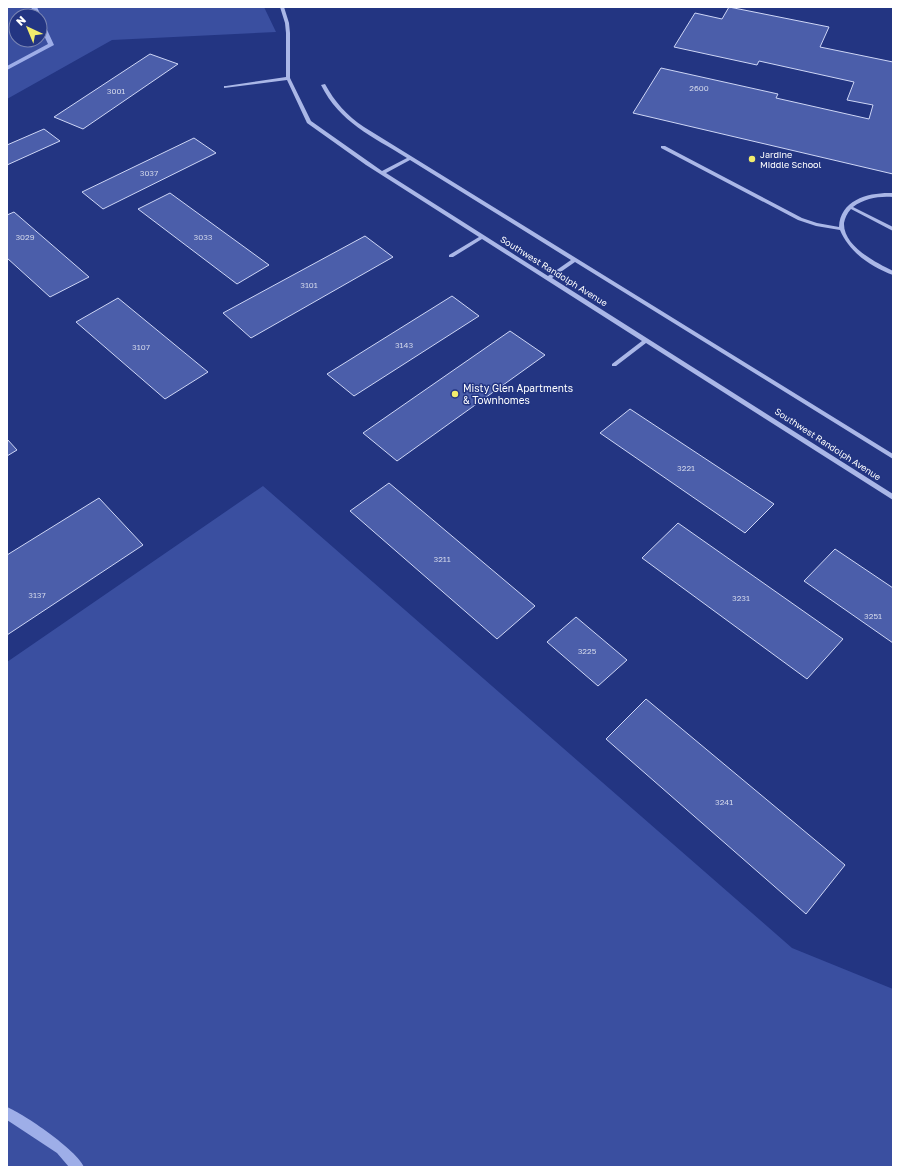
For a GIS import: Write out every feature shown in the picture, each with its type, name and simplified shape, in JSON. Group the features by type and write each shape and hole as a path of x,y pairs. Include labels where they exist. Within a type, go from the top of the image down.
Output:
{"street":[{"name":"Southwest Randolph Avenue","path":"282,7 287,23 288,33 288,78 309,122 382,173 891,493"},
{"path":"226,87 288,78"},
{"path":"323,85 333,104 349,120 893,457"},
{"path":"663,147 800,219 842,229"},
{"path":"382,173 410,158"},
{"path":"893,195 866,196 850,207 844,214 841,225 845,237 855,250 893,273"},
{"path":"850,207 893,229"},
{"path":"451,256 482,236"},
{"path":"548,278 574,260"},
{"path":"614,365 647,340"}],"shaded area":[{"path":"7,7 264,7 276,32 112,40 7,99"},
{"path":"263,486 792,948 893,989 893,1167 7,1167 7,662"}],"building":[{"path":"729,7 829,27 820,47 893,62 893,174 633,113 661,68 778,94 776,98 869,119 873,105 847,100 854,82 759,61 757,65 674,47 695,13 722,19"},
{"path":"150,54 178,64 83,129 54,117"},
{"path":"44,129 60,141 7,165 7,145"},
{"path":"194,138 216,153 103,209 82,192"},
{"path":"170,193 269,265 237,284 138,209"},
{"path":"14,212 89,277 50,297 7,258 7,215"},
{"path":"365,236 393,257 251,338 223,313"},
{"path":"452,296 479,316 354,396 327,374"},
{"path":"118,298 208,372 165,399 76,322"},
{"name":"Misty Glen Apartments & Townhomes","path":"510,331 545,355 397,461 363,433"},
{"path":"630,409 774,504 745,533 600,433"},
{"path":"7,439 17,450 7,456"},
{"path":"389,483 535,606 497,639 350,511"},
{"path":"99,498 143,545 7,635 7,555"},
{"path":"678,523 843,639 807,679 642,558"},
{"path":"835,549 893,588 893,643 804,581"},
{"path":"576,617 627,660 598,686 547,642"},
{"path":"646,699 845,865 806,914 606,739"}],"waterway":[{"path":"48,38 51,45 48,47"},
{"path":"7,68 45,48"},
{"path":"7,1113 61,1149 78,1167"}],"place":[{"name":"Jardine Middle School","path":"752,159"},
{"name":"Misty Glen Apartments & Townhomes","path":"455,394"}]}
